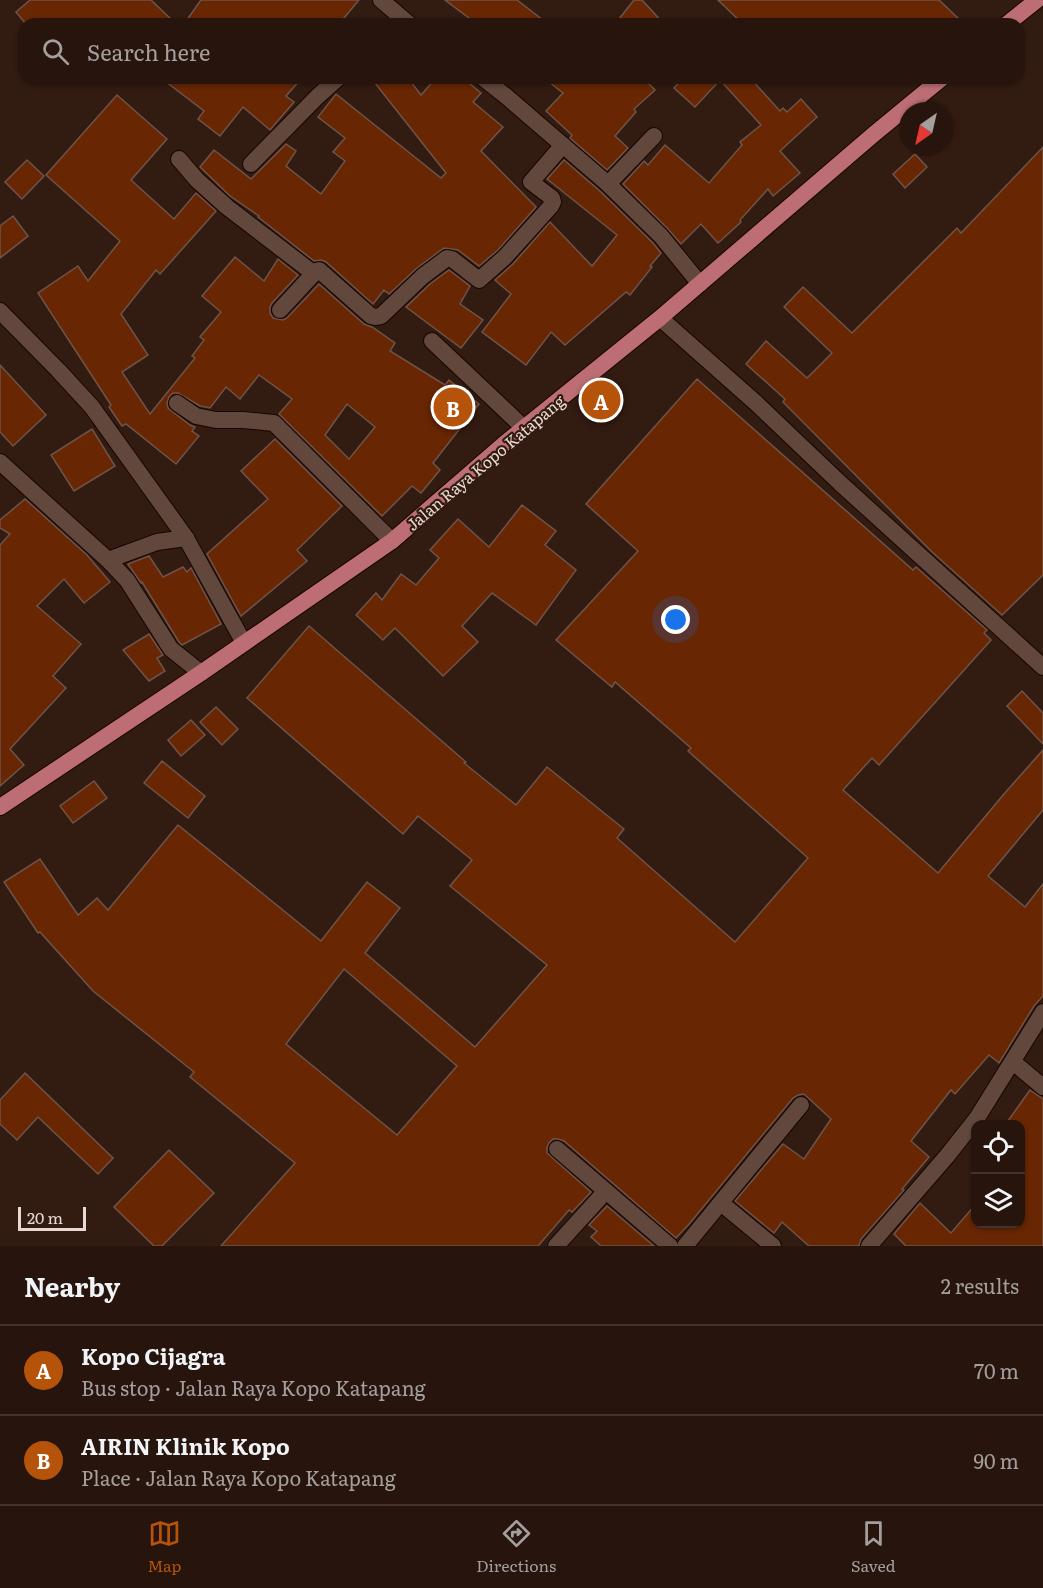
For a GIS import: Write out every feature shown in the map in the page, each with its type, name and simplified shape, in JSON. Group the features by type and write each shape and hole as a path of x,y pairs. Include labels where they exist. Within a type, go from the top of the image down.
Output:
{"main road":[{"path":"1015,18 1037,0"},
{"name":"Jalan Raya Kopo Katapang","path":"0,807 201,673 392,541 524,428 660,318 935,84"}],"street":[{"path":"381,0 398,18"},
{"path":"251,164 331,84"},
{"path":"491,84 608,184 661,236 700,284"},
{"path":"608,184 654,136"},
{"path":"280,310 319,270 371,316 375,317 381,316 423,276 447,258 452,259 479,280 505,257 551,206 552,198 531,182 563,145"},
{"path":"179,159 197,180 227,207 314,273"},
{"path":"2,317 92,406 186,537 244,643"},
{"path":"660,318 1043,667"},
{"path":"432,341 524,428"},
{"path":"177,403 196,416 216,420 274,423 392,541"},
{"path":"0,462 108,560 127,580 171,649 201,673"},
{"path":"108,560 157,542 186,537"},
{"path":"869,1246 977,1119 1043,1012"},
{"path":"1013,1062 1043,1087"},
{"path":"685,1246 801,1105"},
{"path":"557,1149 670,1246"},
{"path":"556,1246 605,1192"},
{"path":"721,1203 773,1246"}],"building":[{"path":"30,0 151,0 170,18 21,18 16,12"},
{"path":"201,0 359,0 344,18 188,18"},
{"path":"445,0 517,0 540,18 469,18"},
{"path":"634,0 642,0 658,18 620,18"},
{"path":"718,0 939,0 958,18 737,18"},
{"path":"169,84 297,84 286,96 294,102 270,130 243,107 220,136 198,119 204,111"},
{"path":"376,84 413,84 421,95 431,84 470,84 481,93 473,102 503,127 481,151 536,207 498,250 479,266 458,250 444,248 417,268 389,294 384,290 373,304 326,262 314,261 259,216 230,196 200,167 214,150 251,179 286,144 296,151 286,166 321,194 345,161 333,152 345,138 318,117 336,94 441,178 446,173"},
{"path":"552,84 649,84 655,90 634,109 636,112 615,136 628,148 607,170 570,138 572,135 546,111 563,93"},
{"path":"678,84 716,84 695,107 674,88"},
{"path":"724,84 755,84 780,111 783,108 787,112 801,99 817,117 780,151 800,173 773,196 768,189 740,220 741,222 718,243 701,224 681,244 623,184 644,161 648,165 665,145 709,183 742,145 740,142 761,125"},
{"path":"117,95 167,139 131,180 174,219 196,193 216,211 160,274 156,270 121,314 148,355 122,372 150,414 195,358 192,356 204,340 200,337 221,312 202,296 235,257 264,281 278,259 298,275 272,303 270,313 273,318 283,320 287,318 319,284 364,324 395,343 390,351 445,385 449,380 479,404 433,463 440,470 421,493 412,486 382,516 279,414 292,399 259,375 240,399 226,387 210,408 200,406 178,393 173,393 169,397 168,408 195,427 192,431 199,436 176,464 126,424 122,426 109,407 111,405 38,293 78,266 88,281 120,241 46,175","holes":["347,404 375,427 349,459 325,435"]},
{"path":"1043,147 1043,575 1002,615 931,551 783,402 785,399 746,364 766,341 807,378 832,353 784,307 803,287 852,333 957,228 961,233"},
{"path":"913,156 917,156 927,167 905,188 893,174"},
{"path":"27,160 44,176 22,199 5,182"},
{"path":"564,160 601,192 661,253 630,295 626,292 565,345 551,332 526,365 482,332 511,294 495,280 513,264 550,222 592,266 617,235 547,179"},
{"path":"13,216 28,236 0,258 0,226"},
{"path":"449,270 470,286 460,304 483,320 461,348 406,307"},
{"path":"0,365 46,415 13,446 0,432"},
{"path":"697,379 913,570 916,567 987,630 984,633 991,640 879,765 872,758 843,790 938,873 1043,750 1043,810 988,876 1025,907 1043,884 1043,996 1034,1006 999,1063 989,1055 955,1094 951,1090 911,1141 929,1157 902,1189 904,1190 861,1239 859,1246 809,1246 782,1222 774,1233 735,1201 783,1144 804,1159 831,1119 804,1094 793,1098 676,1238 564,1141 553,1139 549,1143 547,1153 591,1192 572,1212 569,1210 538,1246 221,1246 295,1163 190,1077 194,1072 93,991 40,932 38,933 4,882 40,859 78,915 97,898 108,910 178,825 321,941 367,882 400,908 365,953 475,1047 547,965 450,886 472,860 418,816 403,834 247,698 309,626 466,762 464,763 516,805 547,767 624,829 617,838 735,942 808,858 688,751 691,748 615,682 612,687 556,640 638,551 586,504","holes":["344,969 457,1066 397,1135 286,1044"]},
{"path":"92,429 115,466 74,491 51,455"},
{"path":"275,439 342,506 297,550 307,561 241,616 207,554 268,499 241,471"},
{"path":"25,499 87,555 110,582 84,603 64,579 37,606 81,644 53,676 66,688 10,749 24,765 0,786 0,545 10,534 0,528 0,520"},
{"path":"522,505 556,531 545,545 576,570 536,625 492,593 462,626 478,642 443,676 395,628 383,640 356,615 376,593 382,600 401,574 416,585 439,558 430,550 458,519 489,547"},
{"path":"149,556 163,577 183,567 187,572 191,568 221,624 182,645 128,564"},
{"path":"149,634 163,655 157,658 165,671 149,681 123,650"},
{"path":"1022,691 1043,713 1043,744 1007,706"},
{"path":"216,707 238,729 222,745 200,722"},
{"path":"191,720 205,735 181,756 168,740"},
{"path":"162,761 205,796 188,818 144,783"},
{"path":"94,781 107,798 73,823 60,806"},
{"path":"25,1073 113,1158 98,1174 38,1117 17,1140 0,1124 0,1100"},
{"path":"1030,1090 1043,1099 1043,1246 906,1246 894,1234 920,1203 951,1233 971,1210 971,1228 1025,1228 1025,1120 1009,1120"},
{"path":"169,1150 214,1193 162,1246 154,1246 114,1207"},
{"path":"607,1206 654,1246 601,1246 591,1237 597,1231 589,1225"}],"place":[{"name":"Kopo Cijagra","path":"601,400"},
{"name":"AIRIN Klinik Kopo","path":"453,407"}]}
